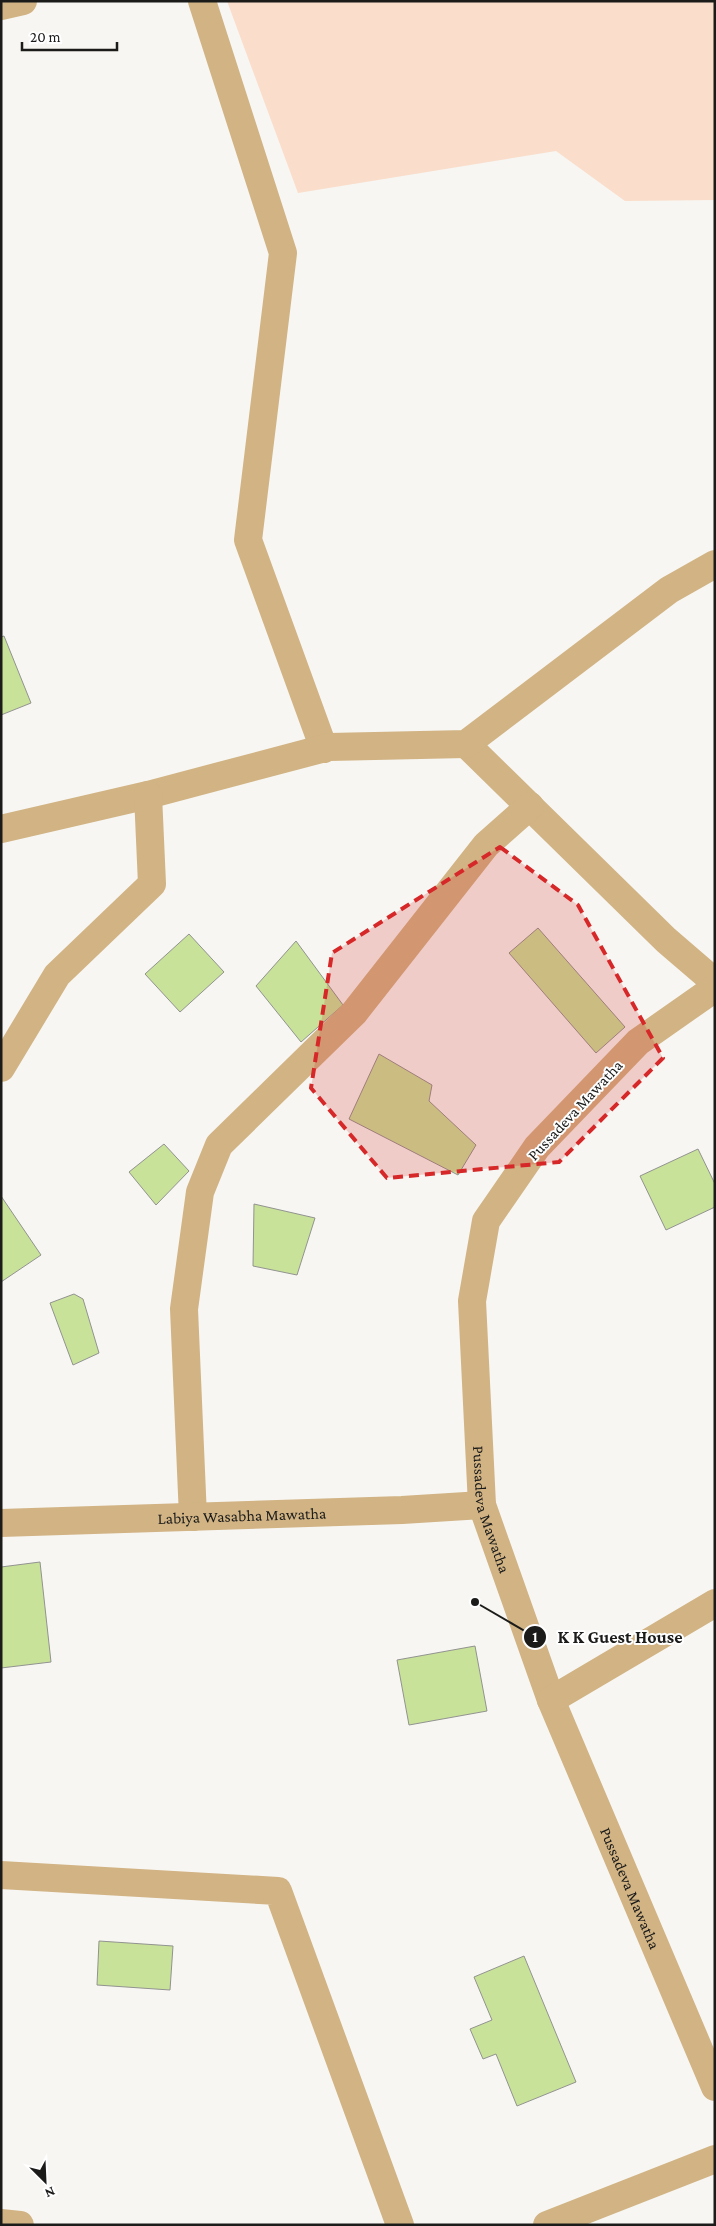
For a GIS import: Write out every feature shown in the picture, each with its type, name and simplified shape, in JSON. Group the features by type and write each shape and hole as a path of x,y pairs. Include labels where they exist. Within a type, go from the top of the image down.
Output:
{"street":[{"path":"1,6 23,1"},
{"path":"202,1 282,254 248,540 324,749"},
{"path":"1,829 148,795 329,747 466,744 669,590 715,564"},
{"path":"466,744 666,940 715,982"},
{"path":"1,1068 57,975 152,884 148,795"},
{"path":"193,1517 184,1309 200,1192 219,1145 354,1013 486,845 530,806"},
{"name":"Pussadeva Mawatha","path":"715,988 638,1042 537,1147 486,1221 472,1302 482,1505 551,1700 715,2087"},
{"name":"Labiya Wasabha Mawatha","path":"1,1523 402,1510 482,1505"},
{"path":"551,1700 715,1603"},
{"path":"1,1875 278,1891 400,2225"},
{"path":"547,2225 715,2159"},
{"path":"1,2223 20,2225"}],"highlighted area":[{"path":"500,847 578,905 663,1058 559,1162 387,1178 311,1088 332,953"}],"shaded area":[{"path":"227,1 715,1 715,200 625,201 556,151 298,193"}],"building":[{"path":"4,636 31,703 1,715 1,637"},
{"path":"538,928 625,1027 596,1053 509,953"},
{"path":"189,934 224,972 180,1012 145,974"},
{"path":"296,941 343,1005 301,1042 256,986"},
{"path":"379,1054 432,1085 429,1101 476,1145 458,1175 349,1119"},
{"path":"164,1144 189,1171 156,1205 129,1172"},
{"path":"698,1149 715,1184 715,1207 666,1230 640,1176"},
{"path":"1,1196 41,1255 1,1282"},
{"path":"254,1204 315,1218 297,1275 253,1266"},
{"path":"74,1294 83,1299 99,1353 73,1365 50,1303"},
{"path":"40,1562 51,1662 1,1668 1,1567"},
{"path":"475,1646 487,1711 409,1725 397,1660"},
{"path":"99,1941 173,1946 170,1990 97,1985"},
{"path":"524,1956 576,2082 517,2106 496,2054 483,2059 470,2029 492,2020 474,1977"}],"place":[{"name":"K K Guest House","path":"475,1602"}]}
